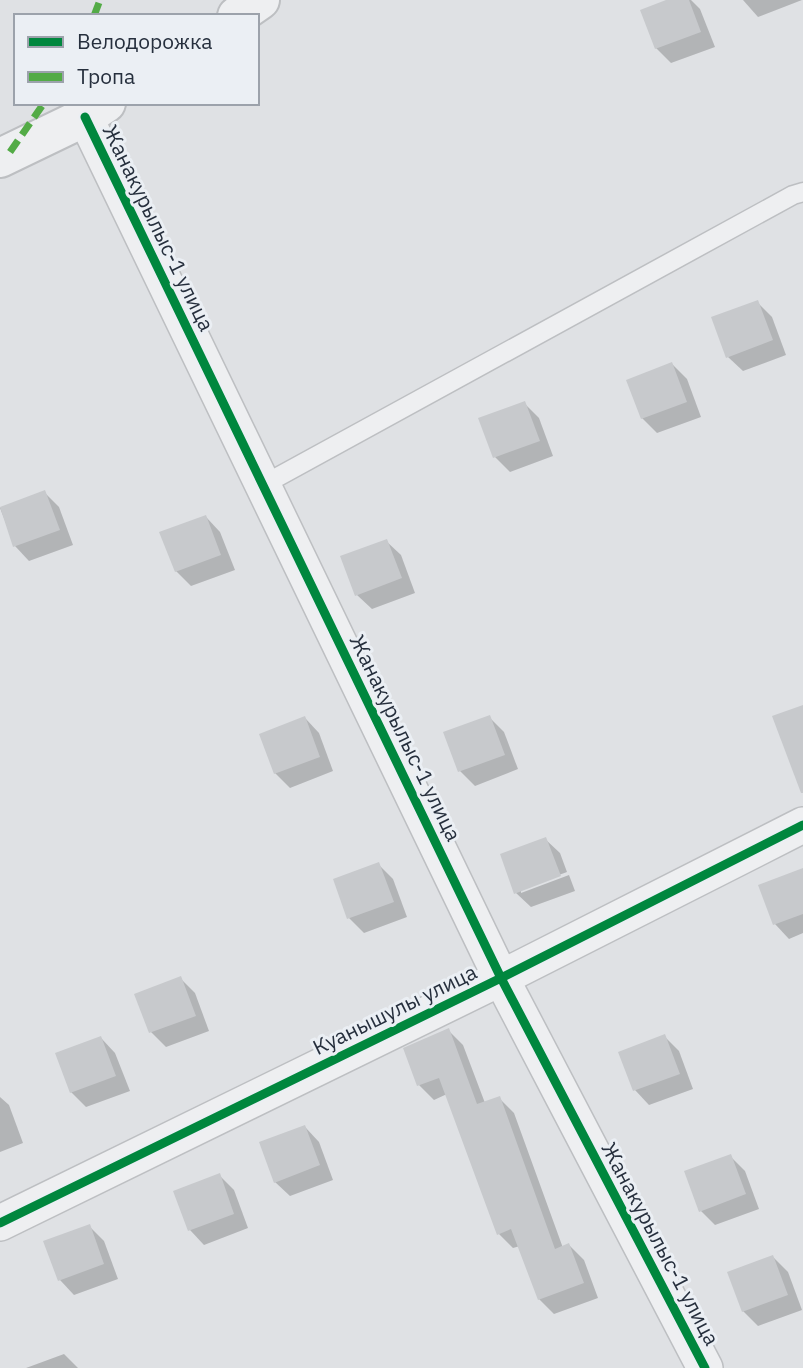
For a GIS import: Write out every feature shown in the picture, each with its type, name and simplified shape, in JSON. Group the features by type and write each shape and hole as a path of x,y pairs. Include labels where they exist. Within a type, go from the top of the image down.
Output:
{"street":[{"path":"240,14 260,0"},
{"path":"0,158 96,110"},
{"name":"Жанакурылыс-1 улица","path":"96,110 263,485 501,978 705,1368"},
{"name":"Куанышулы улица","path":"0,1223 501,978 803,825"}],"lane":[{"path":"263,485 793,195 803,192"}],"building":[{"path":"666,0 689,0 701,32 655,49 640,10"},
{"path":"758,300 773,340 726,358 711,317"},
{"path":"672,362 687,402 641,419 626,380"},
{"path":"525,401 540,441 493,458 478,418"},
{"path":"45,490 60,530 13,547 0,507"},
{"path":"206,515 221,555 175,572 159,532"},
{"path":"387,539 402,578 355,596 340,556"},
{"path":"803,705 803,793 801,793 772,716"},
{"path":"490,715 505,755 458,772 443,732"},
{"path":"305,716 320,757 274,774 259,734"},
{"path":"546,837 561,876 514,894 500,854"},
{"path":"379,862 394,902 347,919 333,879"},
{"path":"803,868 803,914 773,925 758,885"},
{"path":"181,976 196,1016 149,1033 134,994"},
{"path":"449,1028 477,1104 500,1096 555,1249 569,1243 584,1283 538,1300 511,1229 497,1235 439,1078 417,1086 403,1048"},
{"path":"665,1034 680,1074 633,1091 618,1052"},
{"path":"101,1036 116,1076 70,1093 55,1053"},
{"path":"305,1125 320,1165 274,1183 259,1142"},
{"path":"731,1154 746,1194 699,1212 684,1171"},
{"path":"220,1173 234,1214 188,1231 173,1191"},
{"path":"90,1224 104,1264 58,1281 43,1241"},
{"path":"773,1255 788,1295 742,1312 727,1272"}],"marked path":[{"path":"95,14 100,0"},
{"path":"10,152 43,105"}],"cycle path":[{"path":"85,117 501,978 705,1368"},
{"path":"0,1223 501,978 803,825"}]}
